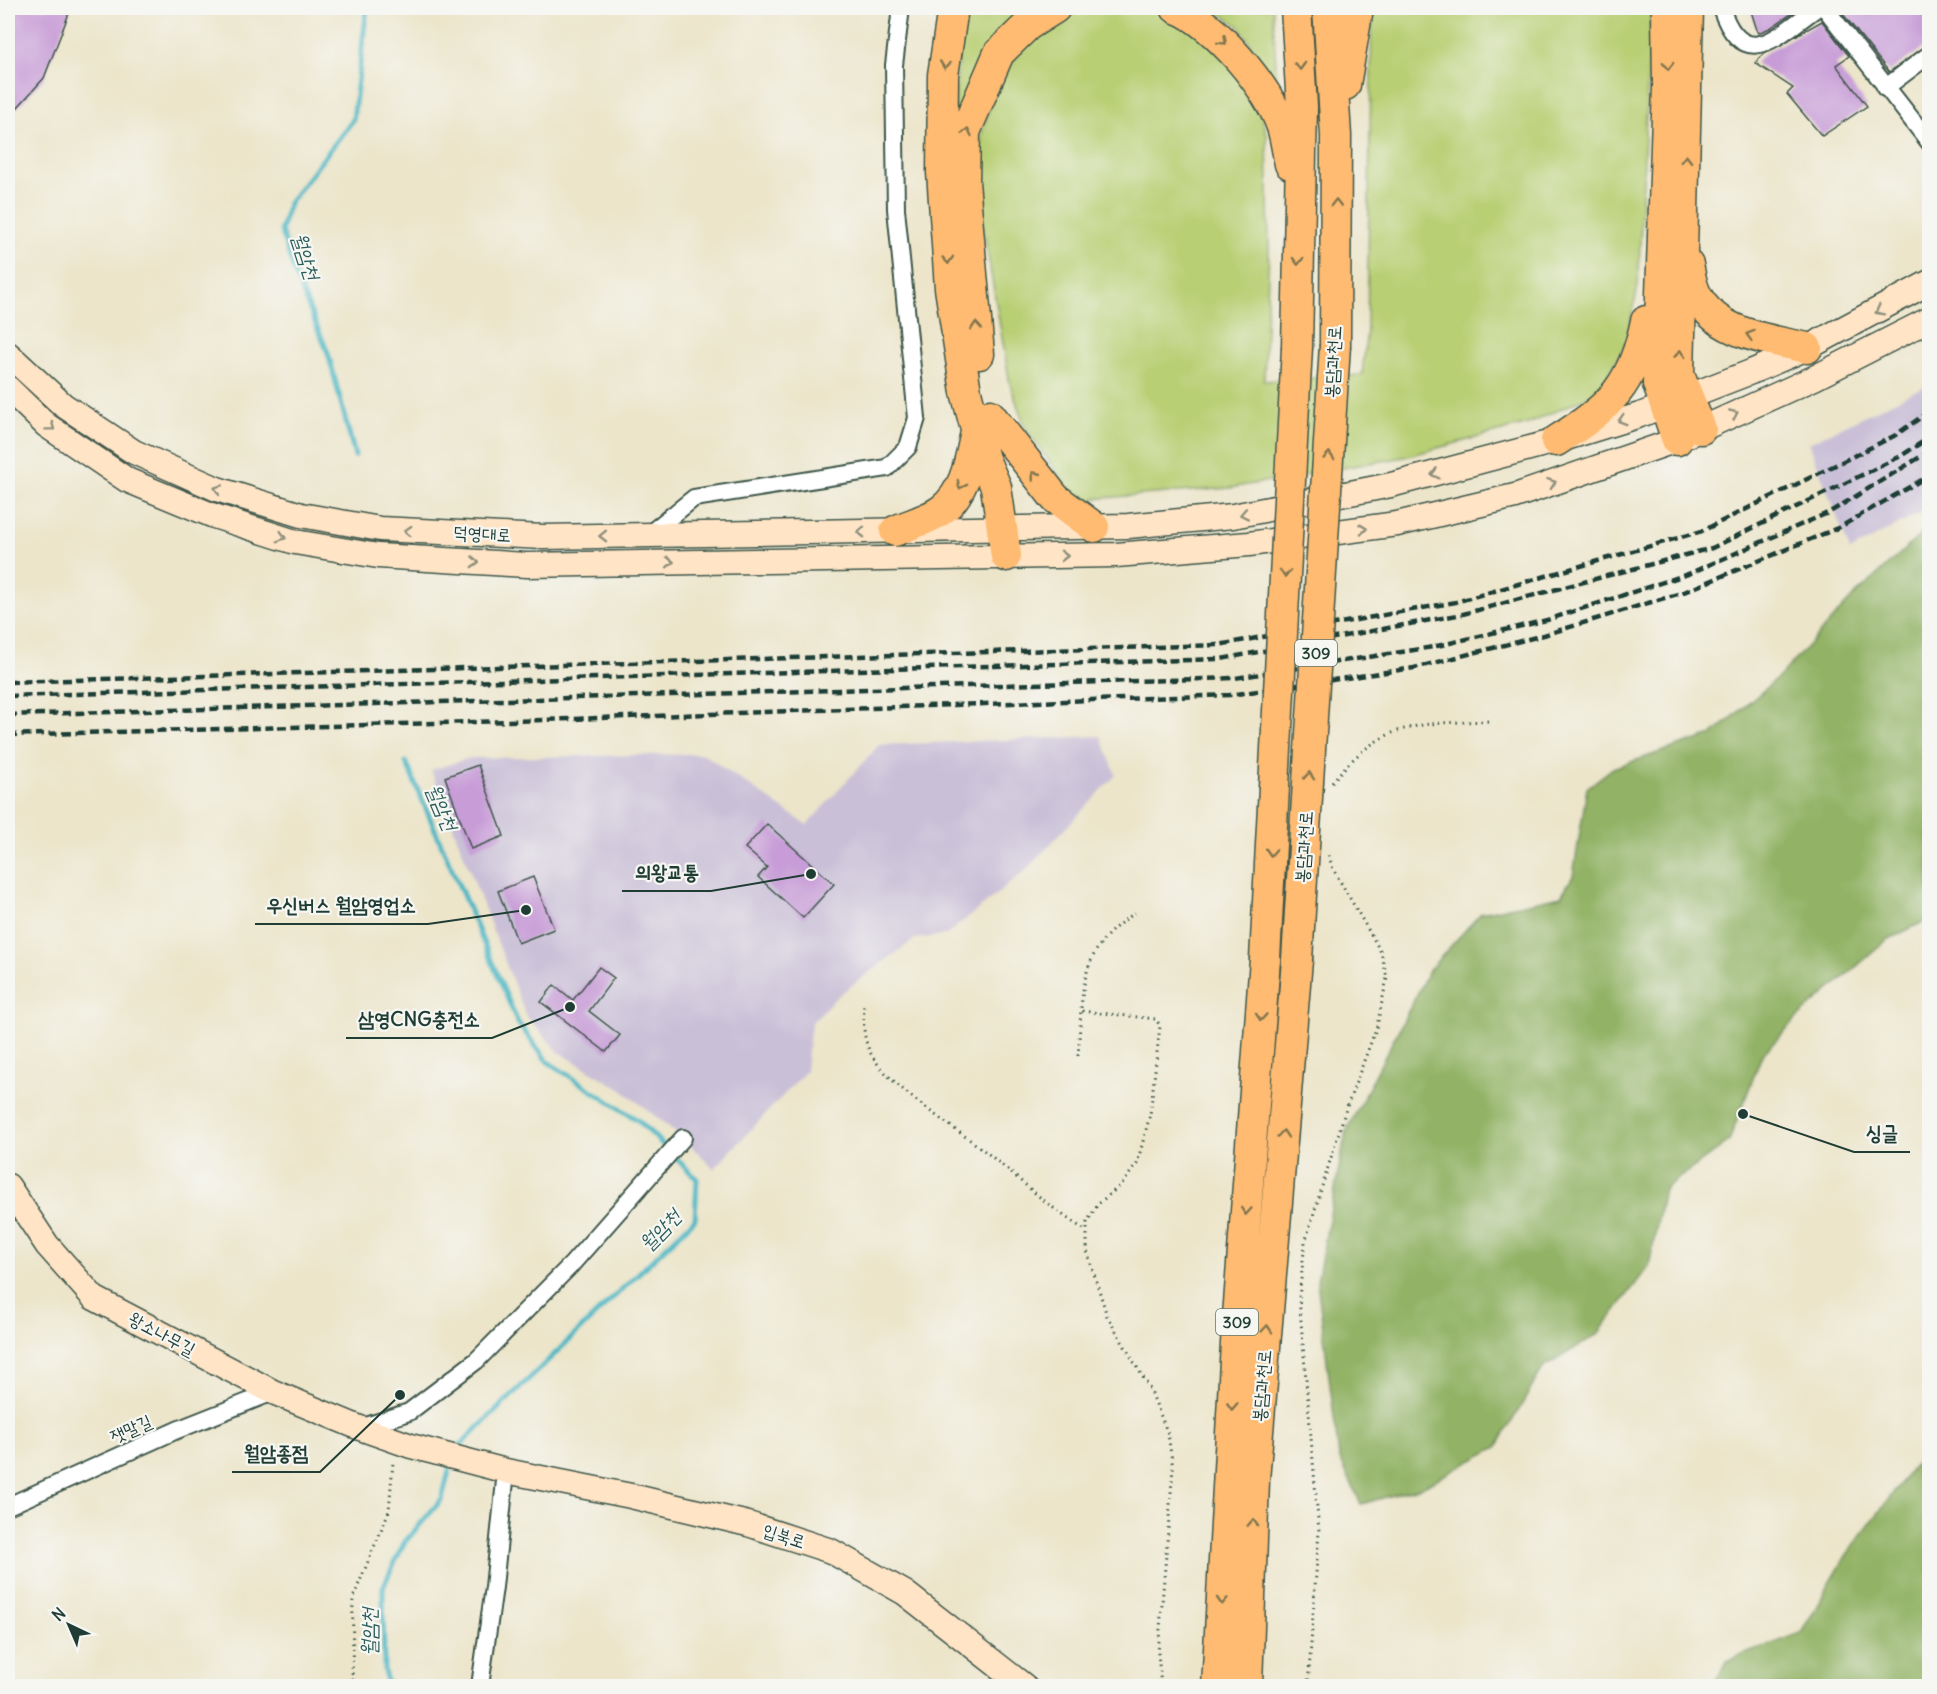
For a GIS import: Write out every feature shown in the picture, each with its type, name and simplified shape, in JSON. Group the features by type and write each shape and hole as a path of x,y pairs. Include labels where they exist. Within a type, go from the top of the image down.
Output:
{"highway":[{"path":"953,8 943,75 942,172 950,288 966,392 999,454 996,487 1005,543"},
{"path":"896,531 942,510 955,497 966,477 983,422 964,182 965,132 999,53 1028,25 1055,8"},
{"path":"1176,8 1190,13 1226,42 1256,81 1282,126 1299,211"},
{"name":"봉담과천로","path":"1217,1686 1236,1343 1265,959 1297,347 1302,107 1296,8"},
{"name":"봉담과천로","path":"1247,1686 1254,1480 1297,960 1335,345 1336,136 1328,8"},
{"path":"1336,136 1358,8"},
{"path":"1667,8 1668,86 1659,284 1658,384 1676,401 1689,435"},
{"path":"1676,401 1684,250 1688,8"},
{"path":"1684,250 1695,292 1712,315 1735,331 1807,348"},
{"path":"1556,441 1587,421 1619,393 1639,355 1648,312 1659,284"},
{"path":"983,422 1055,498 1094,527"}],"street":[{"path":"648,535 694,498 887,468 908,447 917,418 896,209 894,65 901,8"},
{"path":"1721,8 1732,34 1741,43 1753,46 1770,40 1817,8"},
{"path":"1825,8 1929,143"},
{"path":"1885,88 1928,58"},
{"path":"1005,543 1094,527 1233,516 1390,486 1556,441 1676,401 1807,348 1929,282"},
{"path":"1005,543 1116,555 1249,544 1397,524 1515,496 1689,435 1814,378 1929,319"},
{"name":"덕영대로","path":"8,354 63,405 134,452 217,489 301,515 380,529 544,537 896,531 1005,543"},
{"name":"덕영대로","path":"8,388 46,425 127,480 214,516 296,542 378,556 527,565 1005,543"},
{"path":"360,1428 409,1412 476,1361 571,1266 683,1138"},
{"name":"왕소나무길","path":"8,1186 47,1245 94,1298 273,1392 403,1443"},
{"name":"잿말길","path":"8,1506 177,1430 273,1392"},
{"name":"입북로","path":"403,1443 506,1471 631,1496 748,1524 831,1551 905,1593 1024,1686"},
{"path":"480,1686 494,1587 506,1471"}],"path":[{"path":"1329,786 1345,767 1382,737 1405,727 1490,721"},
{"path":"1308,1686 1319,1531 1299,1298 1305,1242 1346,1108 1377,1026 1387,978 1381,952 1333,869 1325,844"},
{"path":"1078,1056 1087,968 1093,952 1114,926 1135,912"},
{"path":"864,1006 863,1034 873,1058 890,1077 987,1153 1062,1216 1087,1231"},
{"path":"1082,1011 1146,1016 1156,1019 1160,1026 1144,1143 1137,1164 1122,1184 1098,1204 1087,1222 1087,1251 1107,1316 1150,1389 1168,1434 1173,1468 1158,1653 1161,1686"},
{"path":"352,1686 353,1599 389,1511 403,1443"}],"shaded area":[{"path":"1929,384 1929,508 1850,551 1809,443"},
{"path":"1101,736 1116,775 1023,873 946,935 915,939 840,994 811,1023 806,1071 714,1169 683,1138 622,1090 559,1052 526,1016 431,770 470,758 703,754 807,825 879,745"}],"green space":[{"path":"965,8 1026,8 998,36 972,76 953,137 960,25"},
{"path":"1094,8 1159,8 1202,31 1254,87 1267,135 1269,249 1264,381 1362,375 1367,329 1372,8 1651,8 1638,287 1625,345 1598,392 1528,424 1404,457 1230,488 1090,499 1068,489 1025,427 1010,384 973,169 987,116 1009,68 1043,29 1066,16"},
{"path":"1213,8 1273,8 1277,87 1240,27"},
{"path":"1929,527 1929,919 1887,940 1796,1019 1762,1055 1729,1141 1664,1189 1649,1266 1598,1334 1543,1368 1497,1447 1422,1487 1361,1504 1339,1457 1317,1281 1346,1132 1430,969 1481,913 1561,896 1573,876 1587,788 1613,768 1712,735 1780,676 1852,598"},
{"path":"1929,1451 1929,1686 1714,1686 1726,1661 1801,1633 1846,1556 1924,1452"}],"building":[{"path":"8,8 71,8 44,78 8,118"},
{"path":"1750,8 1800,8 1770,28 1758,33"},
{"path":"1929,8 1929,44 1889,72 1839,9"},
{"path":"1822,21 1849,56 1836,65 1867,106 1822,136 1787,94 1793,88 1755,63 1765,53"},
{"path":"478,765 504,836 471,849 445,777"},
{"path":"767,824 834,884 803,918 758,877 767,867 745,848"},
{"path":"533,877 554,929 518,943 498,891"},
{"path":"599,967 614,978 589,1011 620,1035 606,1052 541,1002 554,985 573,1000"}],"waterway":[{"name":"월암천","path":"355,456 328,353 296,277 281,230 289,203 353,120 367,8"},
{"name":"월암천","path":"406,762 518,1023 548,1062 639,1121 697,1179 695,1219 454,1451"},
{"name":"월암천","path":"388,1686 384,1670 383,1587 404,1543 442,1499 451,1463"}],"railway":[{"path":"8,682 1218,645 1456,602 1702,531 1894,436 1930,411"},
{"path":"8,696 1221,659 1463,614 1712,548 1901,456 1930,437"},
{"path":"8,715 1235,678 1433,647 1547,620 1688,574 1830,512 1930,451"},
{"path":"8,735 544,720 1230,695 1414,668 1544,635 1684,592 1840,527 1930,475"}],"place":[{"name":"의왕교통","path":"811,874"},
{"name":"우신버스 월암영업소","path":"526,910"},
{"name":"삼영CNG충전소","path":"570,1007"},
{"name":"싱글","path":"1743,1114"},
{"name":"월암종점","path":"400,1395"}]}
